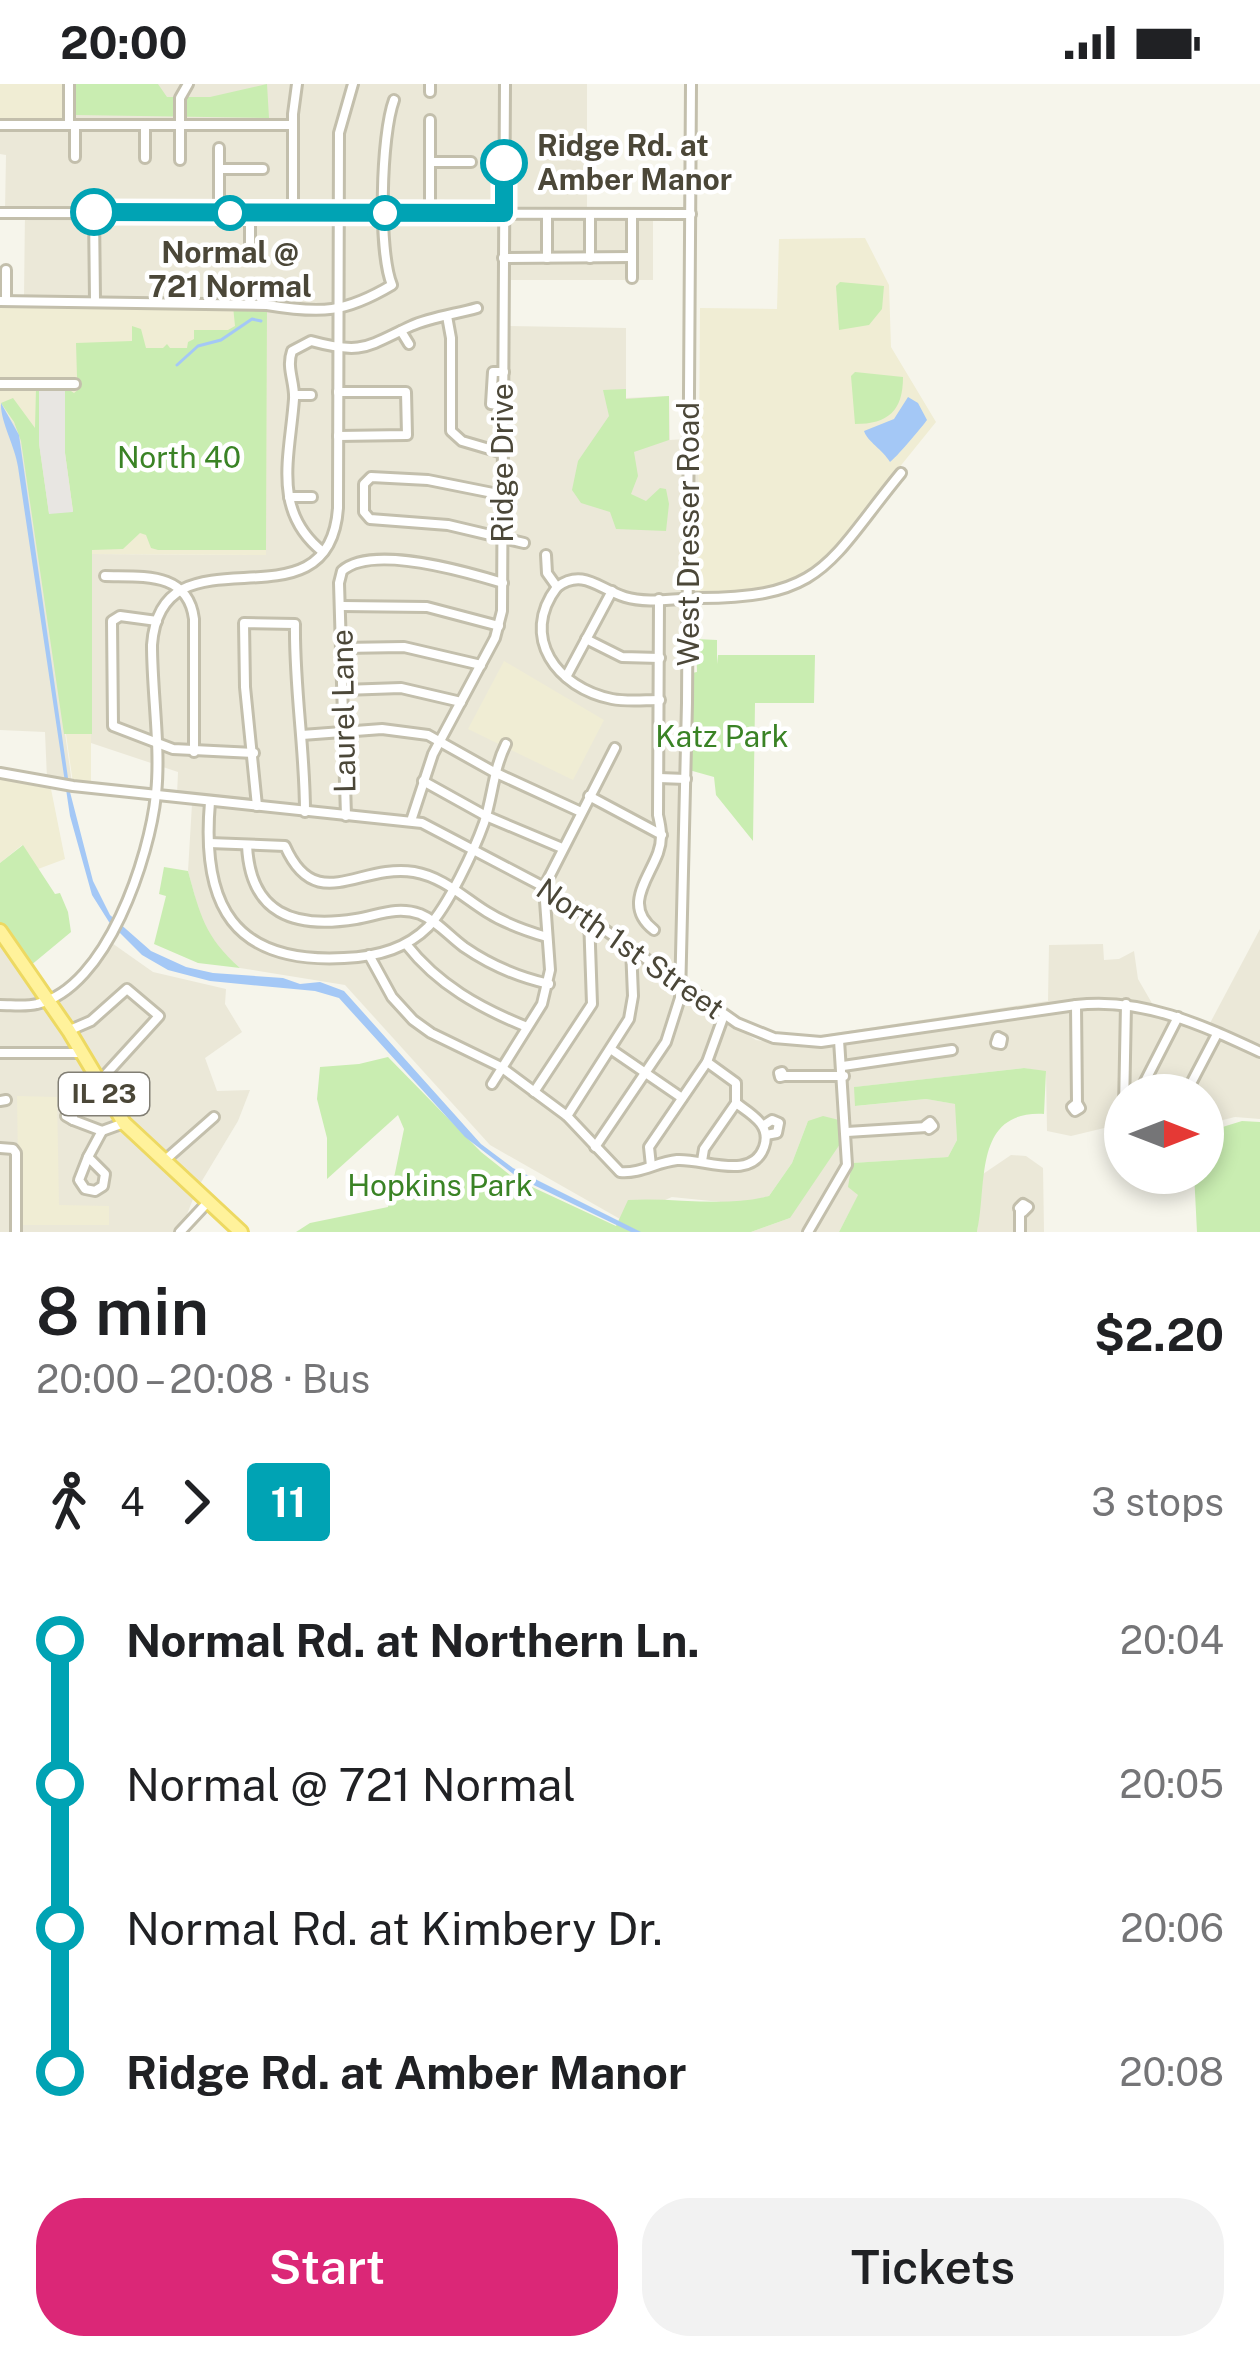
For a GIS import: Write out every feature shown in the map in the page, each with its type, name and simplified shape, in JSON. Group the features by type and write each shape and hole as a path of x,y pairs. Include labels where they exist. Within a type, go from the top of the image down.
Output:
{"main road":[{"name":"IL 23","path":"0,931 69,1031 124,1123 241,1232"}],"street":[{"path":"69,84 75,157"},
{"path":"180,160 181,94 188,84"},
{"path":"293,213 298,84"},
{"path":"0,1005 48,1000 86,968 120,918 142,870 156,795 152,645 167,602 182,589 211,578 291,575 323,553 337,520 340,128 353,84"},
{"name":"Ridge Drive","path":"411,821 441,739 499,626 504,406 491,404 491,376 504,372 505,84"},
{"name":"West Dresser Road","path":"595,1148 673,1027 681,984 691,84"},
{"path":"6,270 3,301 339,310 362,303 392,285 385,263 385,213 386,129 394,100"},
{"path":"430,120 430,213"},
{"path":"0,124 293,125"},
{"path":"146,125 146,158"},
{"path":"219,148 219,213"},
{"path":"430,163 471,162"},
{"path":"219,169 263,169"},
{"path":"94,212 94,300"},
{"path":"0,213 691,214"},
{"path":"188,257 250,257 250,213"},
{"path":"547,214 547,258"},
{"path":"590,214 590,258"},
{"path":"632,214 632,278"},
{"path":"503,258 632,257"},
{"path":"323,553 299,530 289,497 295,395 289,363 294,349 311,341 338,348 373,346 427,321 477,308"},
{"path":"447,316 451,431 461,441 503,453"},
{"path":"401,332 409,344"},
{"path":"0,384 75,384"},
{"path":"338,392 406,392 406,435 338,436"},
{"path":"295,395 311,395"},
{"path":"660,700 608,698 566,677 548,660 540,638 544,610 556,587 586,579 631,598 758,597 802,582 832,559 898,476"},
{"path":"503,495 410,478 371,477 364,484 368,518 524,543"},
{"path":"289,497 312,497"},
{"path":"546,555 547,573 556,587"},
{"path":"499,626 427,607 342,606 340,577 353,563 423,564 502,584"},
{"path":"105,577 162,578 182,589 194,619 194,752"},
{"path":"566,677 612,591"},
{"path":"654,930 644,922 638,901 662,835 659,598"},
{"name":"Laurel Lane","path":"342,606 346,816"},
{"path":"157,620 120,616 111,623 111,722 156,745 194,752 254,753"},
{"path":"257,806 244,623 295,624 305,812"},
{"path":"586,640 622,657 660,658"},
{"path":"342,648 404,646 482,664"},
{"path":"343,690 400,688 460,702"},
{"path":"302,735 394,729 441,739 494,772 582,812"},
{"path":"210,802 212,874 222,905 236,926 254,942 292,958 369,955 406,944 434,921 486,816 494,772 506,744"},
{"path":"492,1084 542,1004 548,984 544,887 615,748"},
{"name":"North 1st Street","path":"0,773 64,785 426,825 544,887 724,1015 774,1038 806,1043 839,1040 1076,1005 1126,1004 1178,1017 1260,1051"},
{"path":"659,778 686,779"},
{"path":"423,781 486,816 562,848"},
{"path":"590,796 662,835"},
{"path":"208,843 286,847 298,872 317,883 399,871 427,875 496,918 547,938"},
{"path":"247,844 260,896 290,918 346,920 399,910 434,921 487,962 548,984"},
{"path":"534,1092 591,1008 589,917"},
{"path":"406,944 460,995 528,1028"},
{"path":"567,1116 627,1024 633,1001 631,947"},
{"path":"0,962 15,952"},
{"path":"369,955 392,997 412,1020 501,1067 567,1116 620,1172 634,1173 672,1161 746,1166 761,1154 765,1130 736,1103 706,1146 702,1161"},
{"path":"69,1031 94,1019 127,989 158,1020 97,1084"},
{"path":"1124,1074 1126,1004"},
{"path":"1076,1005 1077,1103"},
{"path":"651,1166 647,1150 707,1062 724,1015"},
{"path":"995,1016 999,1037"},
{"path":"1149,1074 1178,1017"},
{"path":"1196,1074 1217,1034"},
{"path":"808,1232 845,1173 847,1132 839,1040"},
{"path":"612,1050 682,1098"},
{"path":"784,1076 843,1071 952,1050"},
{"path":"0,1053 81,1053"},
{"name":"North 1st Street","path":"707,1062 736,1083 736,1103"},
{"path":"163,1162 214,1117"},
{"path":"73,1120 102,1131 124,1123"},
{"path":"847,1132 927,1127"},
{"path":"88,1157 102,1131"},
{"path":"0,1148 14,1149 16,1157 16,1232"},
{"path":"0,1202 16,1202"},
{"path":"180,1232 207,1203"},
{"path":"1020,1210 1020,1232"}],"shaded area":[{"path":"0,84 68,84 67,121 0,121"},
{"path":"72,84 587,84 587,209 653,210 653,280 510,280 509,326 626,328 626,398 669,396 670,440 699,438 685,943 688,996 756,1040 808,1048 808,1037 1048,1001 1049,945 1103,944 1104,960 1134,951 1138,979 1153,1005 1209,1025 1260,929 1260,1119 1224,1120 1224,1074 1104,1074 1104,1128 1071,1136 1047,1131 1046,1072 1024,1068 855,1087 856,1106 926,1099 956,1104 957,1140 948,1157 853,1163 859,1194 839,1232 751,1232 790,1218 808,1121 792,1163 769,1196 740,1204 672,1197 620,1219 490,1145 345,985 240,968 213,944 200,916 188,871 192,804 177,795 178,772 91,743 91,554 266,555 135,300 24,298 25,211 5,211 6,155 0,154 0,123 72,122"},
{"path":"865,238 889,285 891,347 936,422 810,571 763,591 698,593 700,308 777,309 779,239"},
{"name":"North 40","path":"0,271 13,272 13,300 267,306 266,555 91,554 91,786 73,783 23,435 0,404"},
{"path":"39,387 65,387 65,453 73,512 49,514 39,443"},
{"path":"0,404 23,435 72,783 47,779 45,732 0,730"},
{"path":"504,661 604,720 573,780 468,729"},
{"path":"0,779 51,789 65,859 38,869 22,845 0,863"},
{"path":"0,922 56,1000 77,983 109,941 153,972 226,989 225,1004 242,1032 205,1058 217,1091 250,1090 238,1121 197,1189 180,1232 0,1232"},
{"path":"17,1096 57,1097 59,1205 109,1206 109,1225 19,1225"},
{"path":"1011,1155 1026,1156 1043,1168 1044,1232 977,1232 983,1174"}],"green space":[{"path":"75,84 158,84 167,97 210,97 267,84 269,118 75,115"},
{"path":"840,282 884,286 882,309 869,325 839,330 836,286"},
{"name":"North 40","path":"233,306 267,306 266,550 158,550 140,533 123,549 92,550 92,734 64,734 21,441 1,403 13,398 35,428 39,387 39,443 49,513 73,511 65,453 65,387 74,393 81,387 76,343 132,341 132,326 141,329 146,348 167,344 187,348 194,330 235,326"},
{"path":"855,372 903,377 897,407 885,418 855,424 851,376"},
{"path":"626,389 626,399 669,396 669,440 634,452 638,476 631,494 646,501 660,488 666,489 666,531 616,529 610,512 581,503 572,490 578,461 609,416 603,390"},
{"name":"Katz Park","path":"696,639 717,640 717,664 718,655 815,655 814,703 755,703 753,841 716,795 714,777 689,770"},
{"path":"23,845 55,894 60,893 71,932 30,966 0,922 0,863"},
{"path":"164,867 188,871 205,924 240,968 198,963 154,944 166,896 159,894"},
{"name":"Hopkins Park","path":"388,1057 481,1152 515,1179 616,1226 628,1200 734,1201 769,1196 792,1163 808,1121 823,1116 839,1120 840,1144 790,1218 751,1232 296,1232 310,1223 388,1207 404,1129 398,1115 327,1179 327,1138 317,1099 320,1067"},
{"path":"1024,1068 1046,1071 1044,1114 1021,1116 994,1137 977,1232 839,1232 858,1195 848,1187 852,1163 948,1157 957,1140 955,1104 926,1099 855,1106 854,1087"},
{"path":"1260,1122 1260,1232 1197,1232 1195,1194 1224,1194 1224,1127"}],"water":[{"path":"908,397 918,403 927,420 890,462 864,431 894,419"},
{"path":"1,403 19,435 70,792 93,881 110,915 151,951 186,967 300,984 320,982 344,991 481,1144 513,1168 641,1232 631,1232 517,1177 465,1137 339,998 315,991 210,981 168,970 142,955 109,922 92,895 70,816 18,467"}],"waterway":[{"path":"177,365 198,346 221,340 252,319 261,321"}],"bus line":[{"name":"11","path":"94,212 504,213 504,163"}],"place":[{"name":"Ridge Rd. at Amber Manor","path":"504,163"},
{"name":"Normal @ 721 Normal","path":"230,213"}]}
